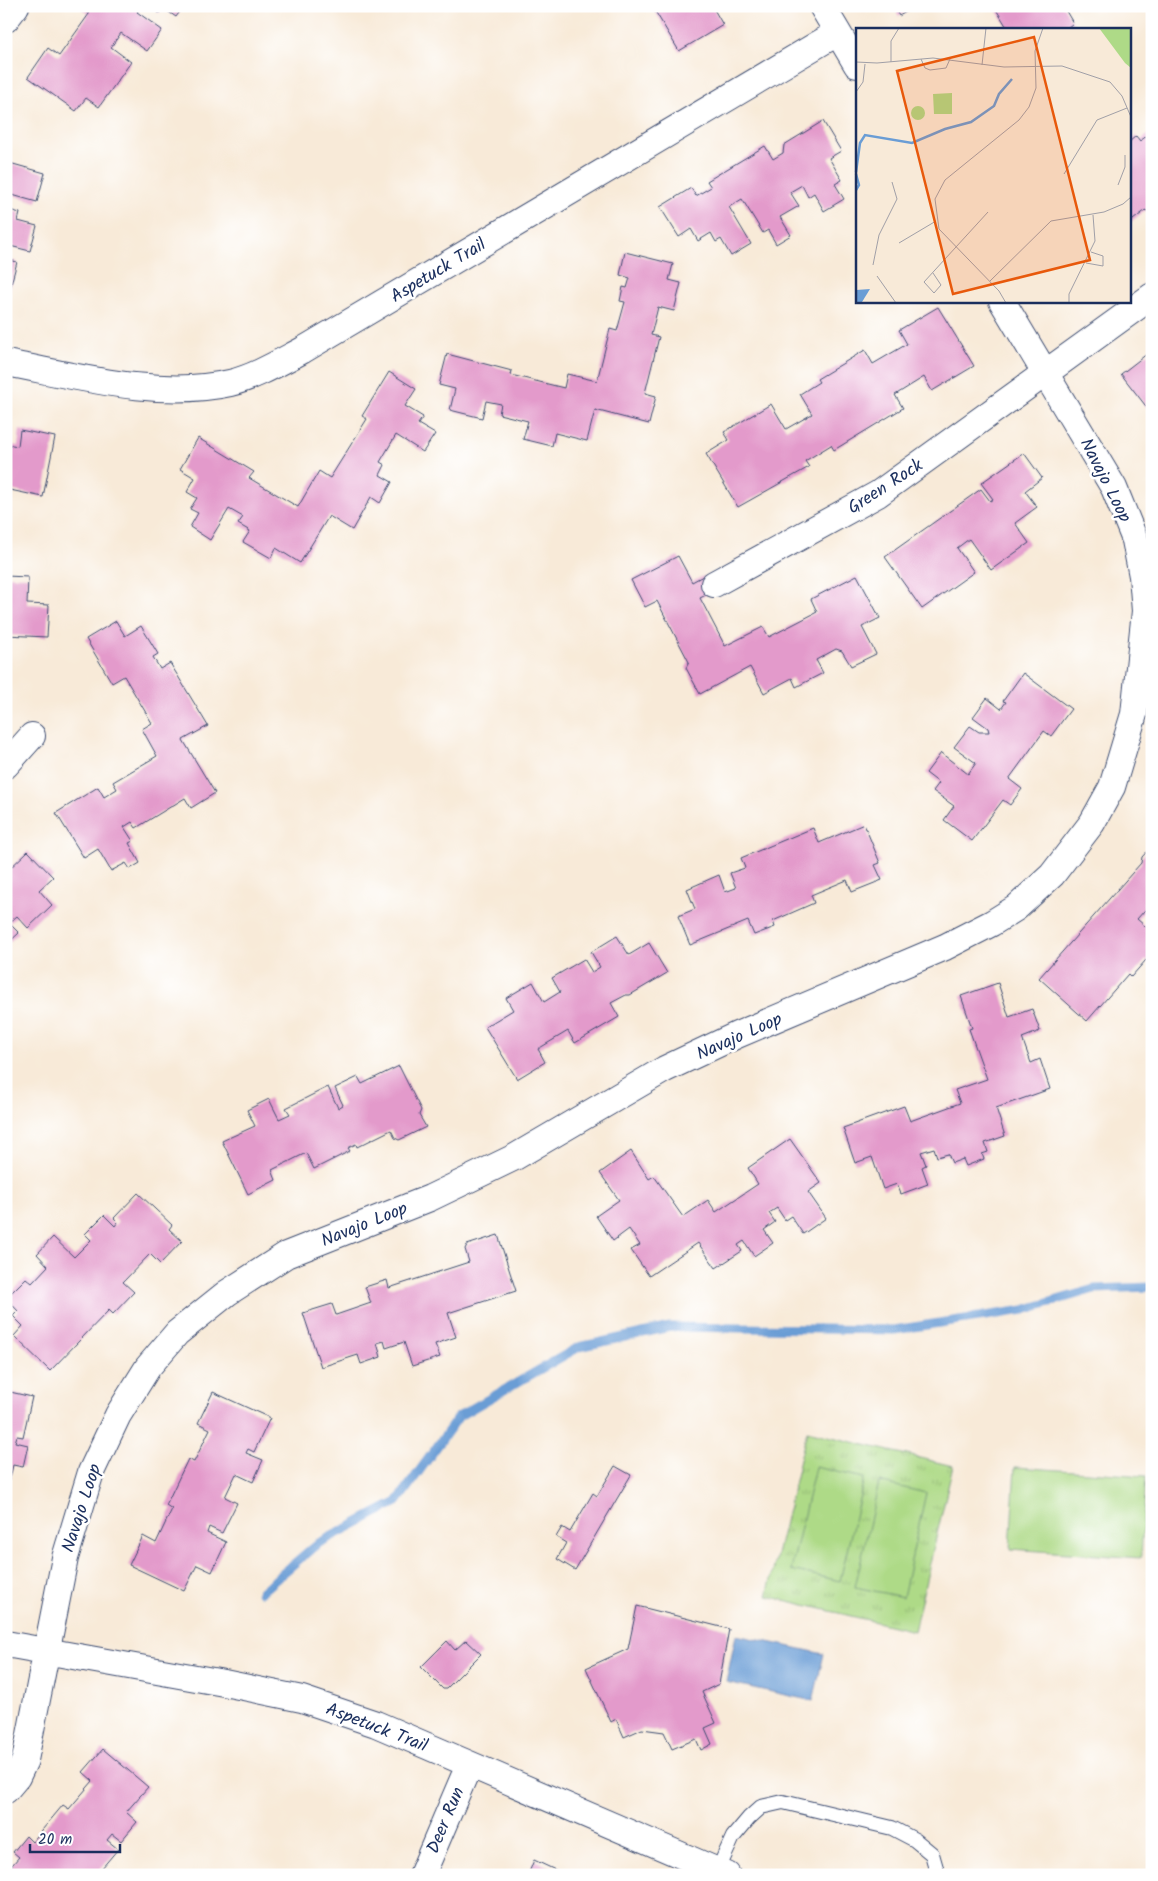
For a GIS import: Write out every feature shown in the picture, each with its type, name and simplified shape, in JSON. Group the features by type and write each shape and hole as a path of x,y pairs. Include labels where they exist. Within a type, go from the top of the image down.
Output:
{"street":[{"path":"6,19 16,6"},
{"path":"822,6 856,63"},
{"name":"Aspetuck Trail","path":"6,363 97,380 165,388 194,388 231,382 247,376 303,350 837,33"},
{"name":"Green Rock","path":"714,584 878,494 1152,296"},
{"name":"Navajo Loop","path":"6,1790 17,1777 25,1760 65,1558 90,1472 118,1414 148,1368 177,1333 227,1293 286,1255 430,1198 515,1157 664,1069 737,1035 945,947 1016,908 1068,857 1092,823 1112,787 1134,714 1148,610 1135,540 1114,488 1003,302"},
{"path":"6,766 32,736"},
{"name":"Aspetuck Trail","path":"6,1644 224,1682 302,1699 376,1724 722,1873"},
{"name":"Deer Run","path":"422,1875 469,1765"}],"lane":[{"path":"722,1873 733,1837 749,1818 761,1807 783,1802 892,1828 915,1840 932,1854 938,1875"}],"green space":[{"path":"807,1431 953,1466 914,1631 767,1596"},
{"path":"815,1467 864,1478 840,1581 791,1570"},
{"path":"1015,1467 1146,1476 1141,1558 1010,1549"},
{"path":"879,1482 926,1493 903,1597 855,1587"}],"water":[{"path":"736,1635 824,1654 813,1701 726,1682"}],"building":[{"path":"83,6 142,6 137,12 162,30 147,51 121,33 111,47 131,62 99,107 86,98 76,111 28,77 48,48 59,56 89,14 82,9"},
{"path":"149,6 184,6 176,17 163,8 159,13"},
{"path":"652,6 712,6 723,25 679,51"},
{"path":"893,6 916,6 899,16"},
{"path":"994,6 1063,6 1073,23 1067,28 1007,28"},
{"path":"823,121 841,151 829,158 842,180 835,184 844,199 824,211 814,193 808,197 802,185 790,192 799,206 780,217 791,235 776,244 768,230 763,233 742,199 729,207 751,244 731,256 721,239 716,242 711,233 698,241 691,229 679,237 660,207 691,188 696,196 711,187 707,181 765,146 773,159 783,153 784,145"},
{"path":"1152,132 1152,211 1149,213 1146,210 1130,222 1130,141 1136,136 1140,141"},
{"path":"6,162 45,173 37,202 12,195 11,199 6,198"},
{"path":"6,209 20,213 18,221 37,226 30,251 6,245"},
{"path":"625,252 673,264 669,280 681,283 674,311 658,307 651,335 659,337 645,393 656,396 649,424 595,410 587,441 555,433 552,446 523,439 528,421 499,414 501,404 486,401 482,418 450,410 455,389 439,385 447,354 512,371 511,375 564,388 567,374 597,381 610,329 617,331 625,302 620,301 623,287 627,288 630,278 620,275"},
{"path":"6,259 17,262 9,292 6,292"},
{"path":"938,307 974,366 932,391 924,377 895,395 903,408 834,450 831,445 805,461 809,467 738,507 706,454 729,440 724,432 771,404 786,429 812,414 800,394 819,382 817,379 865,350 873,364 907,344 899,330"},
{"path":"1152,350 1152,414 1121,374"},
{"path":"389,372 416,389 405,406 423,417 418,424 435,434 423,452 396,435 380,462 385,465 380,475 392,482 380,503 371,497 352,530 329,516 300,563 276,548 271,558 243,542 250,531 238,524 243,517 229,509 210,540 190,527 198,513 190,509 197,498 187,492 195,478 180,469 198,438 254,472 249,478 298,507 319,471 330,478 367,419 362,416"},
{"path":"20,430 55,437 43,497 10,490 6,504 6,444 18,446"},
{"path":"1024,453 1042,478 1025,491 1037,507 1015,523 1029,543 991,570 969,539 957,548 974,572 922,609 885,557 981,489 990,501 993,499 981,483"},
{"path":"678,556 692,582 703,576 712,592 700,598 725,646 763,627 769,637 817,612 811,599 857,575 880,618 862,627 876,654 851,666 842,651 836,649 816,660 823,673 796,687 792,678 764,693 750,667 700,694 686,668 689,662 657,601 645,607 631,580"},
{"path":"6,576 28,577 27,604 49,605 47,637 6,635"},
{"path":"116,621 125,636 141,626 158,654 153,657 160,669 170,663 208,726 183,740 215,793 191,808 185,798 136,828 132,822 124,827 133,841 129,843 140,863 130,869 126,863 111,871 98,849 84,858 56,813 98,787 104,797 117,789 113,782 157,756 142,729 152,723 124,676 112,683 86,639"},
{"path":"1023,673 1071,709 1051,736 1044,731 1009,779 1022,789 1010,805 1003,800 972,841 944,820 954,806 933,791 939,783 926,773 941,753 968,774 976,763 954,747 970,726 979,732 989,732 988,728 973,717 987,698 1001,709 1006,702 1003,701"},
{"path":"864,824 880,863 875,865 882,880 852,892 847,880 811,895 814,903 773,921 775,927 754,935 748,921 690,945 678,916 695,909 687,889 719,875 725,892 736,888 730,873 745,868 741,858 813,828 819,843"},
{"path":"1152,846 1152,902 1137,919 1152,932 1152,965 1146,960 1131,977 1128,974 1087,1021 1039,978 1141,863 1142,857"},
{"path":"28,851 53,877 39,890 52,905 28,928 17,916 9,923 19,933 6,945 6,872"},
{"path":"617,936 629,955 649,943 667,973 630,995 626,995 611,1003 619,1017 575,1043 568,1031 538,1049 545,1062 517,1079 485,1027 513,1010 506,998 533,982 544,1002 560,992 552,978 584,959 592,972 600,967 591,952"},
{"path":"998,983 1009,1017 1032,1009 1040,1031 1022,1038 1031,1063 1040,1059 1050,1089 996,1108 1005,1136 985,1143 988,1152 982,1154 984,1159 966,1166 963,1159 952,1163 948,1154 937,1157 934,1148 921,1152 926,1165 922,1167 928,1184 901,1194 897,1184 883,1189 872,1157 855,1163 843,1128 904,1106 910,1121 960,1103 955,1090 987,1079 969,1029 972,1028 961,996"},
{"path":"399,1066 421,1110 419,1115 426,1127 399,1140 395,1138 391,1130 357,1147 356,1144 348,1148 350,1151 314,1169 306,1153 272,1170 276,1180 248,1194 222,1141 255,1126 247,1110 269,1099 279,1119 290,1114 286,1108 328,1087 338,1108 343,1105 335,1088 358,1077 362,1084"},
{"path":"790,1139 821,1183 808,1192 826,1218 803,1234 791,1216 785,1220 777,1208 769,1213 775,1222 764,1230 773,1243 754,1256 744,1241 738,1245 742,1251 716,1268 698,1243 649,1276 631,1250 640,1245 629,1229 613,1241 596,1216 619,1200 600,1173 631,1151 649,1179 654,1176 683,1217 708,1200 716,1212 758,1184 748,1168"},
{"path":"138,1193 172,1225 169,1229 182,1241 160,1264 150,1254 123,1282 134,1292 113,1314 109,1310 50,1371 14,1336 23,1326 13,1316 18,1311 6,1298 26,1278 32,1283 48,1266 37,1254 53,1237 74,1257 91,1240 85,1234 104,1215 115,1226 118,1222 114,1218"},
{"path":"498,1235 516,1291 448,1313 456,1337 435,1344 440,1357 412,1366 404,1342 386,1348 384,1341 377,1343 381,1357 361,1364 358,1355 321,1367 303,1313 332,1304 336,1315 371,1303 365,1287 387,1280 389,1288 469,1262 465,1249 467,1245"},
{"path":"6,1391 32,1397 23,1437 17,1436 15,1442 28,1445 23,1467 13,1465 7,1493"},
{"path":"213,1392 270,1418 254,1452 248,1449 246,1453 263,1460 253,1482 236,1474 225,1497 237,1503 222,1533 209,1527 207,1533 226,1542 212,1572 197,1565 184,1591 129,1565 143,1536 156,1543 172,1509 166,1505 188,1459 194,1462 210,1429 198,1423"},
{"path":"615,1466 631,1475 575,1570 557,1559 566,1543 556,1537 562,1527 570,1532 593,1493 597,1496"},
{"path":"637,1606 729,1629 719,1684 702,1692 716,1723 705,1728 712,1744 701,1750 696,1739 672,1749 664,1732 642,1729 624,1737 616,1719 611,1722 586,1668 628,1649"},
{"path":"466,1640 481,1654 446,1689 443,1689 421,1667 447,1641 455,1650"},
{"path":"103,1749 148,1787 126,1812 137,1822 121,1841 112,1834 107,1840 118,1849 96,1875 6,1875 6,1872 19,1857 13,1852 26,1836 32,1842 63,1805 69,1809 93,1781 83,1772"},
{"path":"534,1860 566,1875 528,1875"}],"waterway":[{"path":"261,1592 317,1544 397,1502 459,1416 579,1347 670,1327 894,1330 1024,1310 1094,1289 1152,1287"}]}
